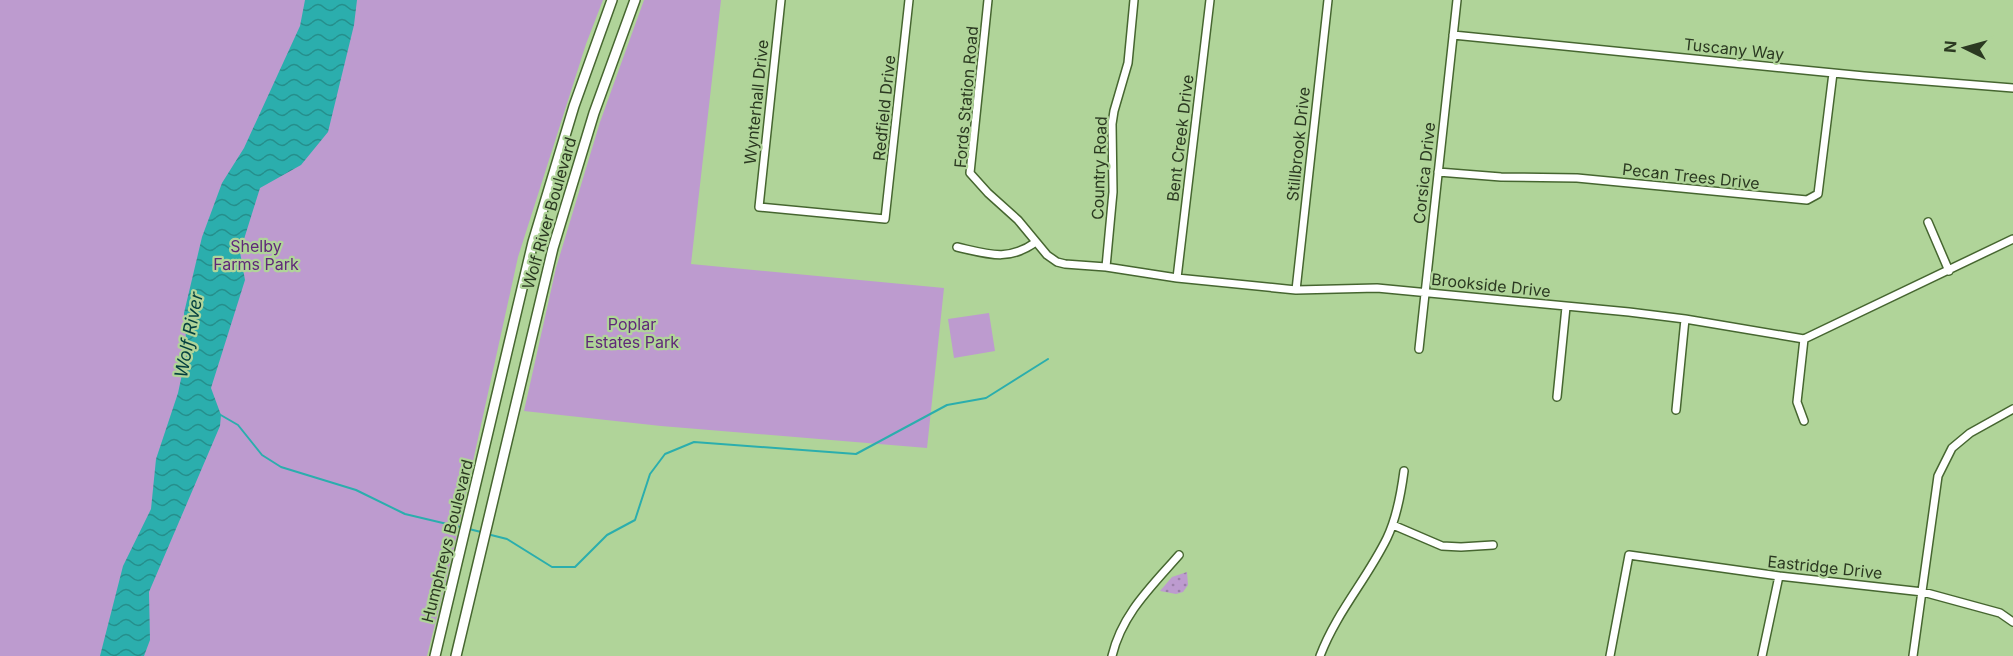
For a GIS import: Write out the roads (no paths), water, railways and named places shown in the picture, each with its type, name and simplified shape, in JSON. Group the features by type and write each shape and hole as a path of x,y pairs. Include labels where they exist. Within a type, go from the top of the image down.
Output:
{"main road":[{"name":"Wolf River Boulevard","path":"488,433 533,242 574,106 612,0"},
{"name":"Wolf River Boulevard","path":"507,438 553,248 594,113 635,0"},
{"name":"Humphreys Boulevard","path":"435,656 488,433"},
{"name":"Humphreys Boulevard","path":"456,656 507,438"}],"street":[{"name":"Wynterhall Drive","path":"781,0 759,207 885,219"},
{"name":"Redfield Drive","path":"885,219 909,0"},
{"name":"Fords Station Road","path":"988,0 970,173 1018,220 1036,242"},
{"name":"Country Road","path":"1106,267 1113,192 1112,124 1128,63 1134,0"},
{"name":"Bent Creek Drive","path":"1177,278 1209,0"},
{"name":"Stillbrook Drive","path":"1296,290 1328,0"},
{"name":"Corsica Drive","path":"1419,349 1456,0"},
{"name":"Tuscany Way","path":"1453,35 1833,73 2013,88"},
{"name":"Pecan Trees Drive","path":"1438,172 1501,177 1577,178 1807,200 1818,194 1833,73"},
{"path":"1928,222 1949,271"},
{"path":"1804,421 1797,402 1804,339 2013,239"},
{"path":"957,247 1010,255 1021,252 1036,242"},
{"name":"Brookside Drive","path":"1036,242 1047,255 1057,262 1177,278 1296,290 1369,287 1425,292 1685,319 1804,339"},
{"path":"1557,396 1566,307"},
{"path":"1676,410 1685,319"},
{"path":"1913,656 1938,476 1952,448 1970,433 2013,409"},
{"path":"1320,656 1331,629 1393,525 1400,500 1404,471"},
{"path":"1393,525 1442,546 1493,545"},
{"path":"1112,656 1118,635 1130,613 1179,555"},
{"name":"Eastridge Drive","path":"1610,656 1629,555 1779,576 1923,592 2000,614 2013,622"},
{"path":"1762,656 1779,576"}],"water":[{"name":"Wolf River","path":"305,0 357,0 354,25 328,132 301,165 260,188 240,252 245,280 211,388 221,415 220,426 149,592 150,640 144,656 100,656 123,566 151,509 156,459 178,393 187,351 184,313 202,237 222,183 244,148 300,26"}],"waterway":[{"path":"487,534 507,539 552,567 575,567 607,535 635,520 650,474 665,454 694,442 856,454 947,405 986,398 1048,359"},
{"path":"219,414 238,425 262,455 281,467 356,490 405,514 464,528"},
{"path":"469,529 481,532"}],"park label":[{"name":"Shelby Farms Park","path":"256,255"},
{"name":"Poplar Estates Park","path":"632,333"}]}
